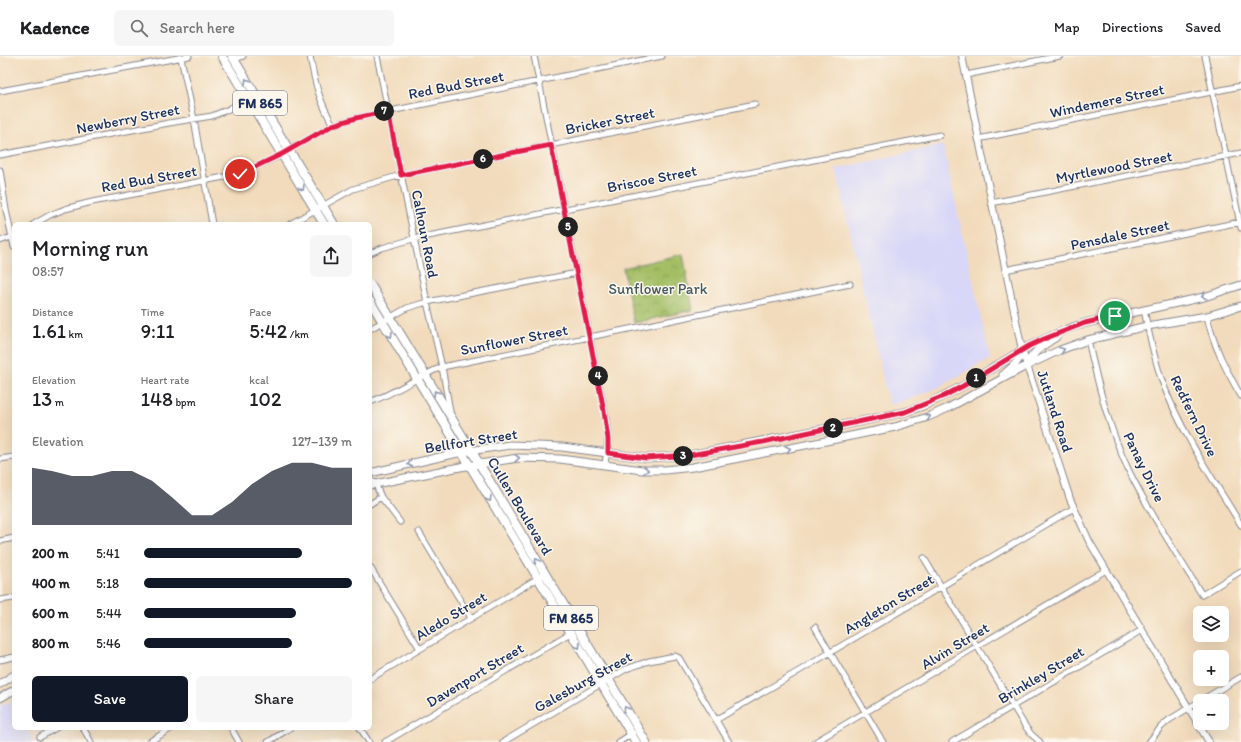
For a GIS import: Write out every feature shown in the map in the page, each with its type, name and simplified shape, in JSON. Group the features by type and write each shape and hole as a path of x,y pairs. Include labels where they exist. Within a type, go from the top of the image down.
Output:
{"main road":[{"name":"FM 865","path":"222,56 231,60 282,154 323,222"},
{"name":"FM 865","path":"251,96 289,150 333,222"},
{"name":"Bellfort Street","path":"372,473 471,450 510,445 562,447 646,458 690,455 763,442 905,412 944,396 963,386 1022,350 1085,323 1204,297 1241,285"},
{"name":"Cullen Boulevard","path":"372,288 416,378 469,465 542,576"},
{"name":"Cullen Boulevard","path":"372,303 386,319 451,416 604,681 635,732 646,742"},
{"name":"Bellfort Street","path":"372,483 469,465 518,458 560,459 642,470 665,470 693,467 836,440 909,424 940,412 1026,366 1060,350 1088,340 1147,326 1207,316 1241,306"},
{"path":"1026,366 1035,352 1067,330"},
{"path":"994,383 1019,360 1022,356 1022,350"},
{"path":"963,386 970,397"},
{"path":"905,412 909,424"},
{"path":"834,427 836,440"},
{"path":"763,442 766,453"},
{"path":"560,459 562,447"},
{"path":"690,455 693,467"},
{"path":"0,684 12,676"},
{"path":"0,698 12,691"},
{"name":"Cullen Boulevard","path":"635,732 636,742"}],"street":[{"path":"0,91 189,56"},
{"path":"231,60 243,56"},
{"path":"310,56 316,88 323,107 333,125"},
{"name":"Calhoun Road","path":"377,56 451,416"},
{"path":"534,56 606,419 608,453 605,465"},
{"name":"Red Bud Street","path":"38,222 65,209 92,202 240,174 282,154 333,125 356,118 662,56"},
{"name":"Jutland Road","path":"962,56 1022,350 1026,366 1074,508 1089,541 1209,742"},
{"path":"966,75 1060,56"},
{"path":"1206,56 1212,92 1240,225"},
{"path":"181,58 194,119 212,222"},
{"name":"Windemere Street","path":"978,139 1241,86"},
{"name":"Newberry Street","path":"0,156 212,116 229,109 251,96"},
{"name":"Bricker Street","path":"294,222 353,189 401,175 756,104"},
{"name":"Briscoe Street","path":"372,252 414,239 564,208 940,135"},
{"name":"Myrtlewood Street","path":"991,203 1241,153"},
{"path":"0,170 6,210 12,232"},
{"name":"Pensdale Street","path":"1005,270 1240,225"},
{"path":"0,241 12,236"},
{"path":"372,327 407,308 427,302 577,273"},
{"name":"Sunflower Street","path":"416,378 442,367 850,284"},
{"name":"Redfern Drive","path":"1144,310 1147,326 1163,381 1175,409 1192,443 1241,525"},
{"path":"1207,316 1211,335 1217,351 1241,396"},
{"name":"Panay Drive","path":"1088,340 1098,385 1109,421 1129,471 1202,595 1241,571"},
{"path":"372,401 379,399 416,378"},
{"path":"0,459 12,457"},
{"path":"372,483 400,522"},
{"path":"372,503 382,497"},
{"name":"Angleton Street","path":"716,720 1074,508"},
{"path":"419,532 471,618"},
{"path":"0,541 12,538"},
{"path":"924,558 1025,726 1040,742"},
{"path":"372,570 420,649"},
{"name":"Alvin Street","path":"815,742 1106,570"},
{"name":"Aledo Street","path":"372,678 542,576"},
{"path":"0,600 12,598"},
{"path":"815,627 883,742"},
{"name":"Davenport Street","path":"385,742 574,630"},
{"name":"Brinkley Street","path":"952,742 1142,630"},
{"name":"Galesburg Street","path":"503,742 626,669 649,661 675,656 680,658 716,720"},
{"path":"0,660 12,658"},
{"path":"1211,694 1241,676"},
{"path":"1149,742 1161,727 1169,720 1193,705"},
{"path":"716,720 730,742"},
{"path":"40,738 53,730"},
{"path":"84,730 91,742"},
{"path":"148,742 169,730"},
{"path":"232,730 239,742"},
{"path":"268,742 287,730"},
{"path":"361,730 369,742"},
{"path":"618,742 635,732"}],"shaded area":[{"path":"943,145 990,358 940,387 902,402 889,405 836,169"},
{"path":"9,701 12,705 12,730 27,730 34,742 0,742 0,706"}],"green space":[{"name":"Sunflower Park","path":"683,254 693,310 634,323 623,268"}],"route":[{"path":"240,174 282,154 333,125 388,111 401,175 551,145 604,411 608,439 608,453 646,458 690,455 763,442 905,412 944,396 1029,346 1044,339 1085,323 1115,316"}]}
